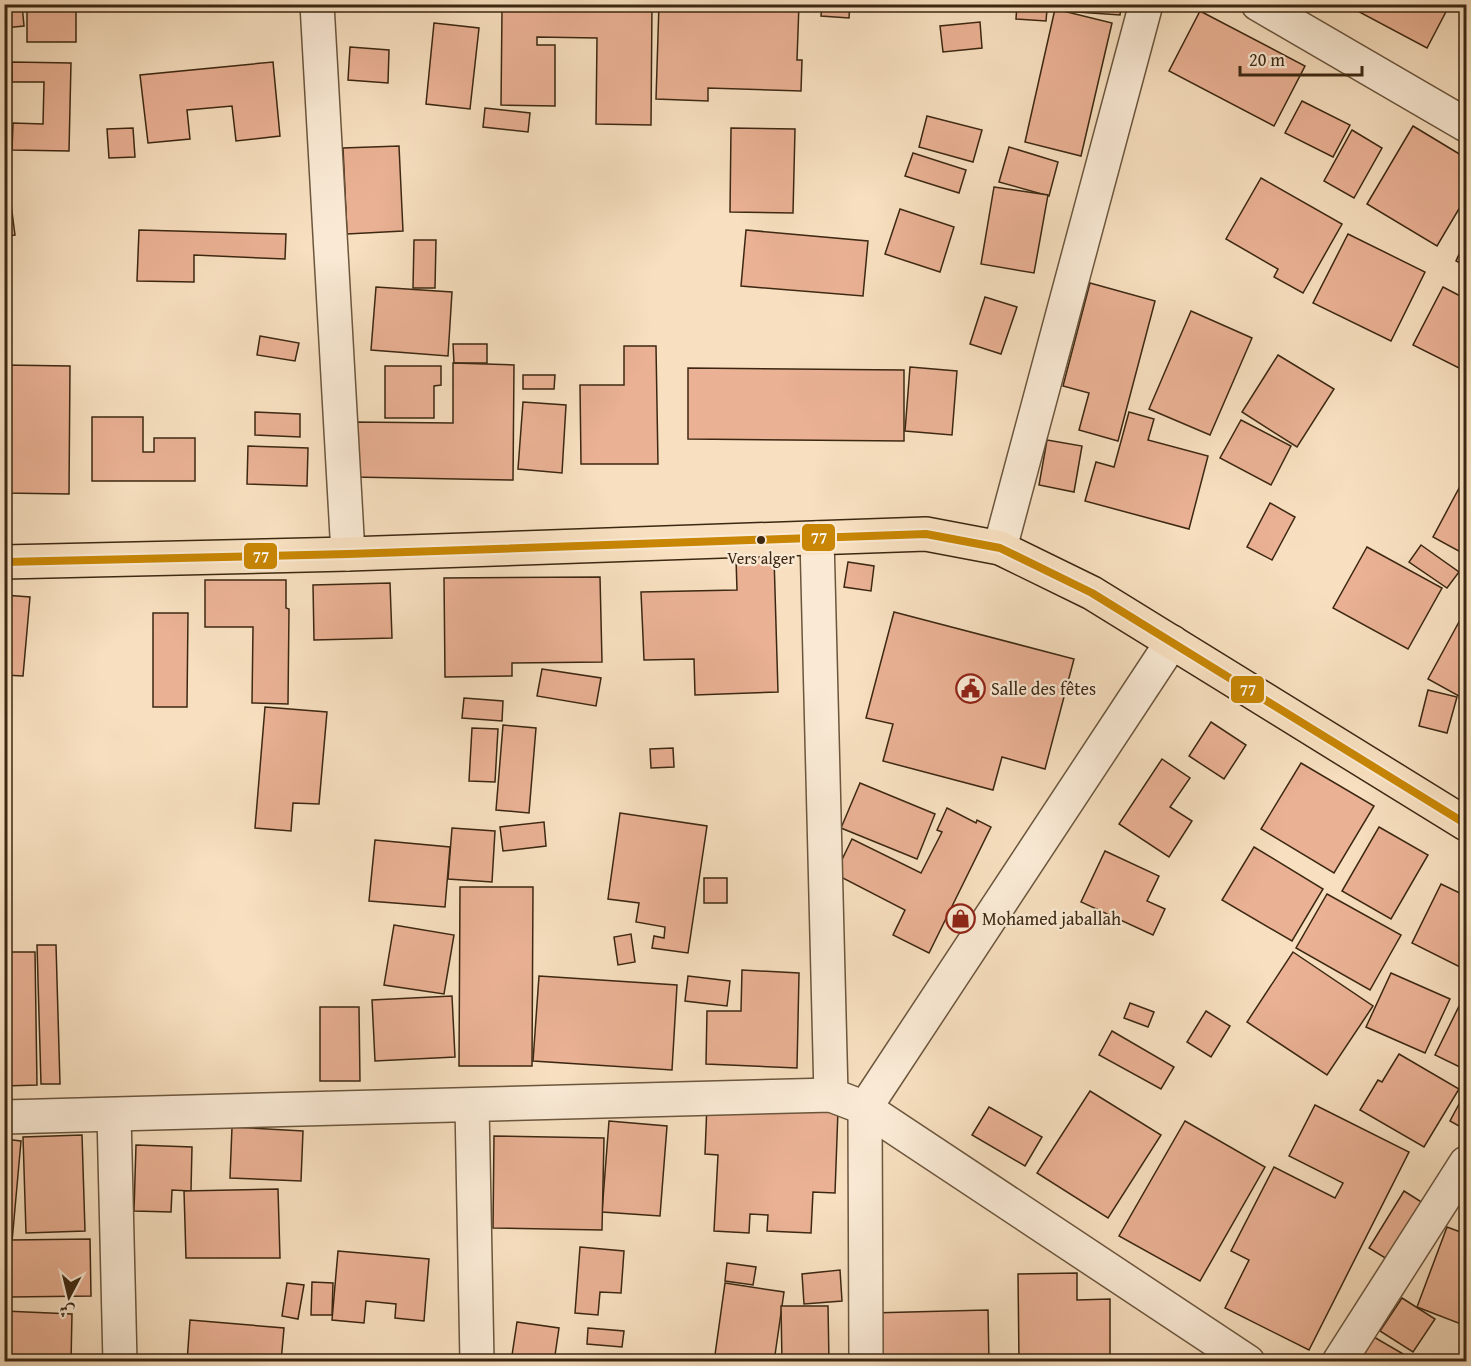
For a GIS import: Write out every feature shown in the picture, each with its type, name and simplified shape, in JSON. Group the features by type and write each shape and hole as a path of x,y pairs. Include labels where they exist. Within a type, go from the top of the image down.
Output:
{"main road":[{"path":"4,562 348,554 926,534 999,548 1092,593 1467,824"}],"street":[{"path":"317,4 348,554"},
{"path":"999,548 1146,4"},
{"path":"1258,4 1467,125"},
{"path":"817,538 831,1095"},
{"path":"866,1362 865,1108 1172,642"},
{"path":"4,1117 831,1095 865,1108 1248,1362"},
{"path":"472,1105 477,1362"},
{"path":"114,1115 120,1362"},
{"path":"1339,1362 1467,1163"}],"building":[{"path":"4,4 22,4 24,26 4,28"},
{"path":"27,4 76,4 76,42 27,42"},
{"path":"537,4 652,4 651,125 596,124 597,38 537,37 537,45 555,45 555,106 501,105 502,10 537,10"},
{"path":"659,4 799,4 797,60 802,60 801,91 708,88 708,101 656,99"},
{"path":"822,4 850,4 849,18 821,16"},
{"path":"1017,4 1121,4 1120,15 1047,10 1046,21 1016,19"},
{"path":"1349,4 1450,4 1427,48 1348,6"},
{"path":"1055,9 1112,23 1081,156 1025,142"},
{"path":"1200,11 1305,66 1274,126 1169,71"},
{"path":"980,22 982,48 943,52 940,26"},
{"path":"434,23 479,28 470,109 426,104"},
{"path":"350,47 389,50 388,83 348,80"},
{"path":"12,62 71,63 69,151 12,150 13,123 43,124 44,82 12,82"},
{"path":"273,62 280,136 236,141 232,106 187,110 190,139 148,143 140,75"},
{"path":"1302,101 1350,125 1333,157 1285,133"},
{"path":"485,108 530,113 528,132 483,127"},
{"path":"927,116 982,130 973,162 919,147"},
{"path":"1413,126 1466,158 1466,197 1437,246 1367,204"},
{"path":"133,128 135,157 109,158 107,129"},
{"path":"731,128 795,129 793,213 730,212"},
{"path":"1352,130 1382,148 1354,198 1324,181"},
{"path":"399,146 403,231 347,234 343,148"},
{"path":"1009,147 1058,162 1049,196 999,182"},
{"path":"913,153 966,170 959,193 905,176"},
{"path":"1261,178 1342,224 1303,293 1274,277 1278,269 1226,239"},
{"path":"8,181 15,235 4,236 4,182"},
{"path":"994,187 1048,195 1034,273 981,264"},
{"path":"900,209 954,227 940,272 885,254"},
{"path":"139,230 286,234 285,259 194,255 194,282 137,281"},
{"path":"746,230 868,241 863,296 741,286"},
{"path":"1348,234 1425,272 1391,341 1313,303"},
{"path":"1466,239 1466,266 1456,261"},
{"path":"414,240 436,240 435,288 413,288"},
{"path":"1090,283 1155,301 1118,441 1079,430 1089,393 1063,386"},
{"path":"376,287 452,292 448,356 371,350"},
{"path":"1443,287 1466,299 1466,353 1459,368 1413,345"},
{"path":"985,297 1017,307 1001,354 970,344"},
{"path":"1191,311 1252,338 1210,435 1149,409"},
{"path":"260,336 299,343 295,361 257,355"},
{"path":"453,344 487,344 487,363 454,363"},
{"path":"624,346 656,346 658,464 581,464 580,385 624,385"},
{"path":"1278,355 1334,389 1297,447 1242,412"},
{"path":"453,363 514,365 513,480 353,477 354,422 453,423"},
{"path":"4,365 70,366 69,494 4,493"},
{"path":"385,366 441,366 441,385 434,386 434,418 385,418"},
{"path":"910,367 957,371 952,435 905,431"},
{"path":"688,368 904,370 904,441 688,439"},
{"path":"523,375 555,375 554,389 523,389"},
{"path":"523,402 566,405 562,473 518,469"},
{"path":"255,412 300,414 300,437 255,435"},
{"path":"1129,412 1154,419 1148,440 1208,456 1189,529 1085,501 1096,462 1114,467"},
{"path":"92,417 143,417 143,452 154,452 154,438 195,438 195,481 92,481"},
{"path":"1241,420 1291,446 1271,485 1220,458"},
{"path":"1047,440 1082,446 1074,492 1039,485"},
{"path":"248,446 308,448 307,486 247,484"},
{"path":"1466,475 1466,555 1433,537"},
{"path":"1270,503 1295,517 1272,560 1247,547"},
{"path":"1421,545 1459,572 1447,588 1409,562"},
{"path":"1367,547 1442,588 1408,649 1333,608"},
{"path":"774,557 778,692 695,695 694,659 644,660 641,592 737,590 736,558"},
{"path":"848,562 874,566 871,591 844,587"},
{"path":"600,577 602,662 512,663 512,676 445,677 444,578"},
{"path":"205,580 286,580 286,608 289,609 288,704 252,703 253,627 205,627"},
{"path":"390,583 392,638 314,640 313,585"},
{"path":"4,595 30,597 23,676 4,675"},
{"path":"1466,609 1466,700 1428,679"},
{"name":"Salle des fêtes","path":"894,612 1074,659 1045,769 1002,757 993,790 883,761 893,724 866,718"},
{"path":"153,613 188,613 187,707 153,707"},
{"path":"542,669 601,678 596,706 537,696"},
{"path":"1428,690 1457,697 1447,733 1419,726"},
{"path":"464,698 503,701 502,721 462,718"},
{"path":"265,707 327,712 319,804 293,803 291,831 255,828"},
{"path":"1211,722 1246,745 1224,779 1189,756"},
{"path":"503,725 536,728 529,813 496,810"},
{"path":"472,728 498,729 495,782 469,781"},
{"path":"673,748 674,767 651,768 650,749"},
{"path":"1162,759 1190,778 1170,807 1192,821 1169,857 1119,824"},
{"path":"1301,763 1374,806 1334,873 1261,829"},
{"path":"860,783 935,814 917,859 841,828"},
{"path":"947,808 976,823 977,820 991,827 929,953 893,935 905,910 835,874 852,839 921,873 942,832 937,830"},
{"path":"620,813 707,826 688,953 652,948 654,936 664,938 665,927 636,922 639,903 608,899"},
{"path":"544,822 546,846 503,851 500,827"},
{"path":"1379,827 1428,855 1391,919 1342,891"},
{"path":"452,828 495,831 492,882 448,879"},
{"path":"375,840 450,847 445,907 369,901"},
{"path":"1254,847 1323,889 1292,941 1222,900"},
{"path":"1105,851 1159,876 1147,901 1165,909 1153,935 1081,902"},
{"path":"704,878 727,878 727,903 704,903"},
{"path":"1441,884 1466,896 1466,970 1412,943"},
{"path":"460,887 533,887 532,1066 459,1066"},
{"path":"1327,894 1401,935 1370,990 1296,948"},
{"path":"394,925 454,935 444,994 384,985"},
{"path":"631,934 635,962 618,965 614,937"},
{"path":"37,945 56,945 60,1084 41,1084"},
{"path":"4,952 35,952 37,1085 4,1086"},
{"path":"1293,952 1373,1006 1327,1075 1247,1022"},
{"path":"742,970 799,973 797,1068 706,1064 707,1011 741,1011"},
{"path":"1391,973 1450,999 1425,1053 1366,1027"},
{"path":"539,976 677,985 672,1070 533,1061"},
{"path":"688,976 730,981 727,1006 685,1001"},
{"path":"1466,992 1466,1070 1435,1055"},
{"path":"452,996 455,1057 375,1061 372,1000"},
{"path":"1130,1003 1154,1012 1148,1027 1124,1018"},
{"path":"320,1007 359,1007 360,1081 320,1081"},
{"path":"1206,1011 1230,1026 1211,1057 1187,1042"},
{"path":"1112,1031 1174,1067 1161,1089 1099,1055"},
{"path":"1399,1054 1459,1089 1424,1147 1360,1110 1378,1080 1382,1082"},
{"path":"1090,1091 1161,1135 1108,1218 1037,1173"},
{"path":"1466,1091 1466,1130 1450,1121"},
{"path":"707,1104 838,1110 835,1193 813,1192 811,1233 767,1231 768,1215 750,1214 749,1233 714,1231 718,1155 705,1154"},
{"path":"1315,1105 1409,1152 1309,1350 1225,1308 1249,1260 1231,1251 1274,1167 1335,1198 1343,1183 1289,1156"},
{"path":"989,1107 1042,1137 1025,1166 972,1135"},
{"path":"609,1121 667,1126 660,1216 602,1212"},
{"path":"1185,1121 1265,1167 1200,1281 1119,1236"},
{"path":"232,1127 303,1131 301,1181 230,1178"},
{"path":"82,1135 85,1231 26,1233 23,1137"},
{"path":"494,1136 604,1138 602,1230 493,1228"},
{"path":"4,1139 21,1141 12,1242 4,1241"},
{"path":"136,1145 192,1147 191,1191 172,1190 171,1212 134,1211"},
{"path":"278,1189 280,1258 186,1258 184,1191"},
{"path":"1404,1191 1431,1208 1395,1264 1369,1248"},
{"path":"1447,1227 1466,1234 1466,1326 1417,1307"},
{"path":"90,1239 91,1296 11,1297 10,1240"},
{"path":"580,1247 624,1251 621,1293 600,1292 598,1315 575,1313"},
{"path":"338,1251 429,1259 424,1321 395,1318 396,1304 366,1301 364,1323 332,1320"},
{"path":"727,1263 756,1267 753,1285 725,1281"},
{"path":"840,1270 842,1301 804,1304 802,1274"},
{"path":"1077,1273 1077,1300 1110,1299 1110,1362 1019,1362 1018,1274"},
{"path":"312,1282 333,1283 332,1315 311,1315"},
{"path":"287,1283 304,1285 298,1319 282,1316"},
{"path":"725,1283 784,1292 774,1362 714,1362"},
{"path":"1402,1298 1435,1319 1413,1352 1380,1331"},
{"path":"781,1306 828,1306 829,1362 782,1362"},
{"path":"988,1310 989,1362 871,1362 870,1313"},
{"path":"4,1311 72,1314 71,1362 4,1361"},
{"path":"190,1320 284,1328 281,1362 187,1362"},
{"path":"517,1322 559,1328 554,1362 511,1362"},
{"path":"588,1328 624,1331 622,1347 587,1344"},
{"path":"1367,1333 1417,1362 1351,1362"}],"transit line":[{"name":"77","path":"4,562 348,554 926,534 1000,548 1092,593 1466,824"}],"place":[{"name":"Vers alger","path":"761,540"},
{"name":"Salle des fêtes","path":"970,688"},
{"name":"Mohamed jaballah","path":"961,918"}]}
